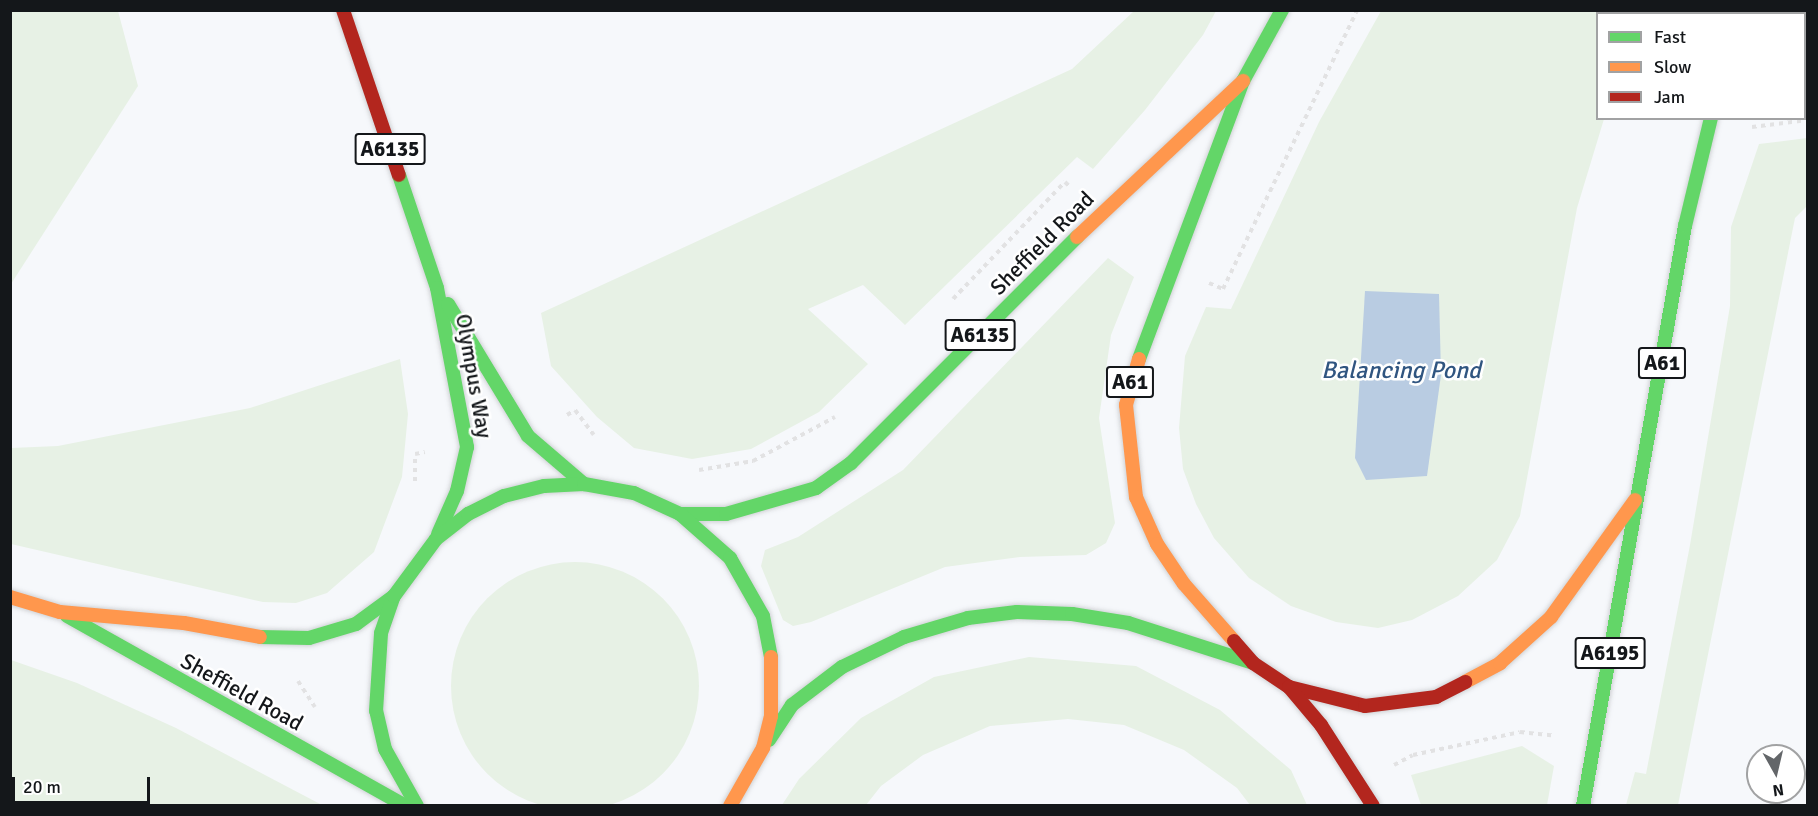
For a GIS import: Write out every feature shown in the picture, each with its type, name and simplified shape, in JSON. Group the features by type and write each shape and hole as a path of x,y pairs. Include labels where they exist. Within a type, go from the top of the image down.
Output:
{"main road":[{"name":"Olympus Way","path":"343,10 438,288 467,447 457,491 436,539"},
{"name":"A61","path":"1282,10 1243,81 1170,268 1131,376 1126,405 1136,497 1157,544 1184,584 1253,663 1289,687 1365,706 1436,697 1469,683 1500,663 1551,617 1635,500 1685,226 1709,125"},
{"name":"Sheffield Road","path":"680,514 726,514 816,488 872,446 1100,215 1243,81"},
{"name":"Olympus Way","path":"438,288 528,436 584,484"},
{"path":"417,806 385,749 376,711 378,652 394,596 436,539 468,514 504,496 544,486 584,484 634,493 680,514 730,558 763,616 774,682 763,748"},
{"name":"A6195","path":"1583,806 1635,500"},
{"name":"Sheffield Road","path":"10,597 60,612 184,623 287,640 356,624 394,596"},
{"name":"Sheffield Road","path":"60,612 406,806"},
{"path":"730,806 763,748 792,705 842,667 904,637 968,618 1072,614 1128,623 1253,663"},
{"path":"1289,687 1359,783 1373,806"}],"path":[{"path":"1170,268 1223,289 1357,10"},
{"path":"1709,125 1808,120"},
{"path":"945,307 1065,182 1100,215"},
{"path":"528,436 575,410 596,438"},
{"path":"692,470 753,461 795,443 844,410"},
{"path":"413,492 415,454 467,447"},
{"path":"287,640 295,676 318,711 298,747"},
{"path":"1359,783 1413,755 1520,732 1594,744"}],"shaded area":[{"path":"11,10 118,11 138,86 11,284"},
{"path":"1134,11 1216,11 1203,35 1145,110 1093,169 1077,157 905,325 863,285 808,309 868,364 819,412 751,449 692,459 634,448 597,417 551,366 541,313 1072,69"},
{"path":"1381,11 1668,11 1596,12 1596,120 1604,120 1577,208 1520,516 1497,560 1458,596 1412,620 1378,628 1336,622 1291,606 1249,578 1214,538 1196,504 1183,469 1179,428 1185,356 1206,307 1231,309 1319,122"},
{"path":"1807,138 1807,206 1795,218 1678,805 1626,805 1635,772 1646,774 1690,545 1730,306 1731,227 1759,144"},
{"path":"1108,258 1134,277 1111,335 1099,418 1115,523 1106,543 1086,555 1020,557 945,567 811,622 793,626 783,620 761,566 765,550 798,537 903,470"},
{"path":"400,359 408,414 402,477 374,552 327,593 296,603 263,602 11,544 11,448 58,446 250,408"},
{"path":"563,562 587,562 611,567 634,576 663,598 685,627 690,638 697,662 699,686 697,710 690,734 685,745 663,774 634,796 623,801 587,810 563,810 539,805 516,796 496,782 479,765 465,745 456,722 451,698 451,674 456,650 465,627 479,607 496,590 516,576 539,567"},
{"path":"1029,657 1136,666 1220,710 1291,770 1307,805 1250,805 1237,788 1184,750 1124,725 1068,719 990,726 923,755 881,786 866,805 782,805 799,779 861,718 934,677"},
{"path":"11,660 77,683 176,728 322,805 11,805"},
{"path":"1522,746 1554,766 1547,805 1421,805 1411,775"}],"water":[{"name":"Balancing Pond","path":"1365,291 1439,294 1441,375 1427,476 1366,480 1355,458"}],"traffic: fast":[{"path":"1139,359 1243,81 1282,10"},
{"path":"1583,806 1685,226 1711,120"},
{"path":"399,175 437,288 467,447 457,491 438,534"},
{"path":"680,514 726,514 816,488 851,463 1077,237"},
{"path":"448,304 528,436 584,484"},
{"path":"417,806 385,749 376,711 381,633 394,596 436,539 468,514 504,496 544,486 584,484 634,493 680,514 730,558 763,616 771,657"},
{"path":"260,637 309,638 356,624 394,596"},
{"path":"769,740 792,705 842,667 904,637 968,618 1017,612 1072,614 1128,623 1253,663"},
{"path":"67,616 406,806"}],"traffic: slow":[{"path":"1077,237 1243,81"},
{"path":"1139,359 1126,405 1136,497 1157,544 1184,584 1234,641"},
{"path":"1465,682 1500,663 1551,617 1635,500"},
{"path":"10,597 60,612 184,623 260,637"},
{"path":"730,806 763,748 771,716 771,657"}],"traffic: jam":[{"path":"343,10 399,175"},
{"path":"1234,641 1253,663 1289,687 1365,706 1436,697 1465,682"},
{"path":"1289,687 1321,725 1373,806"}]}
